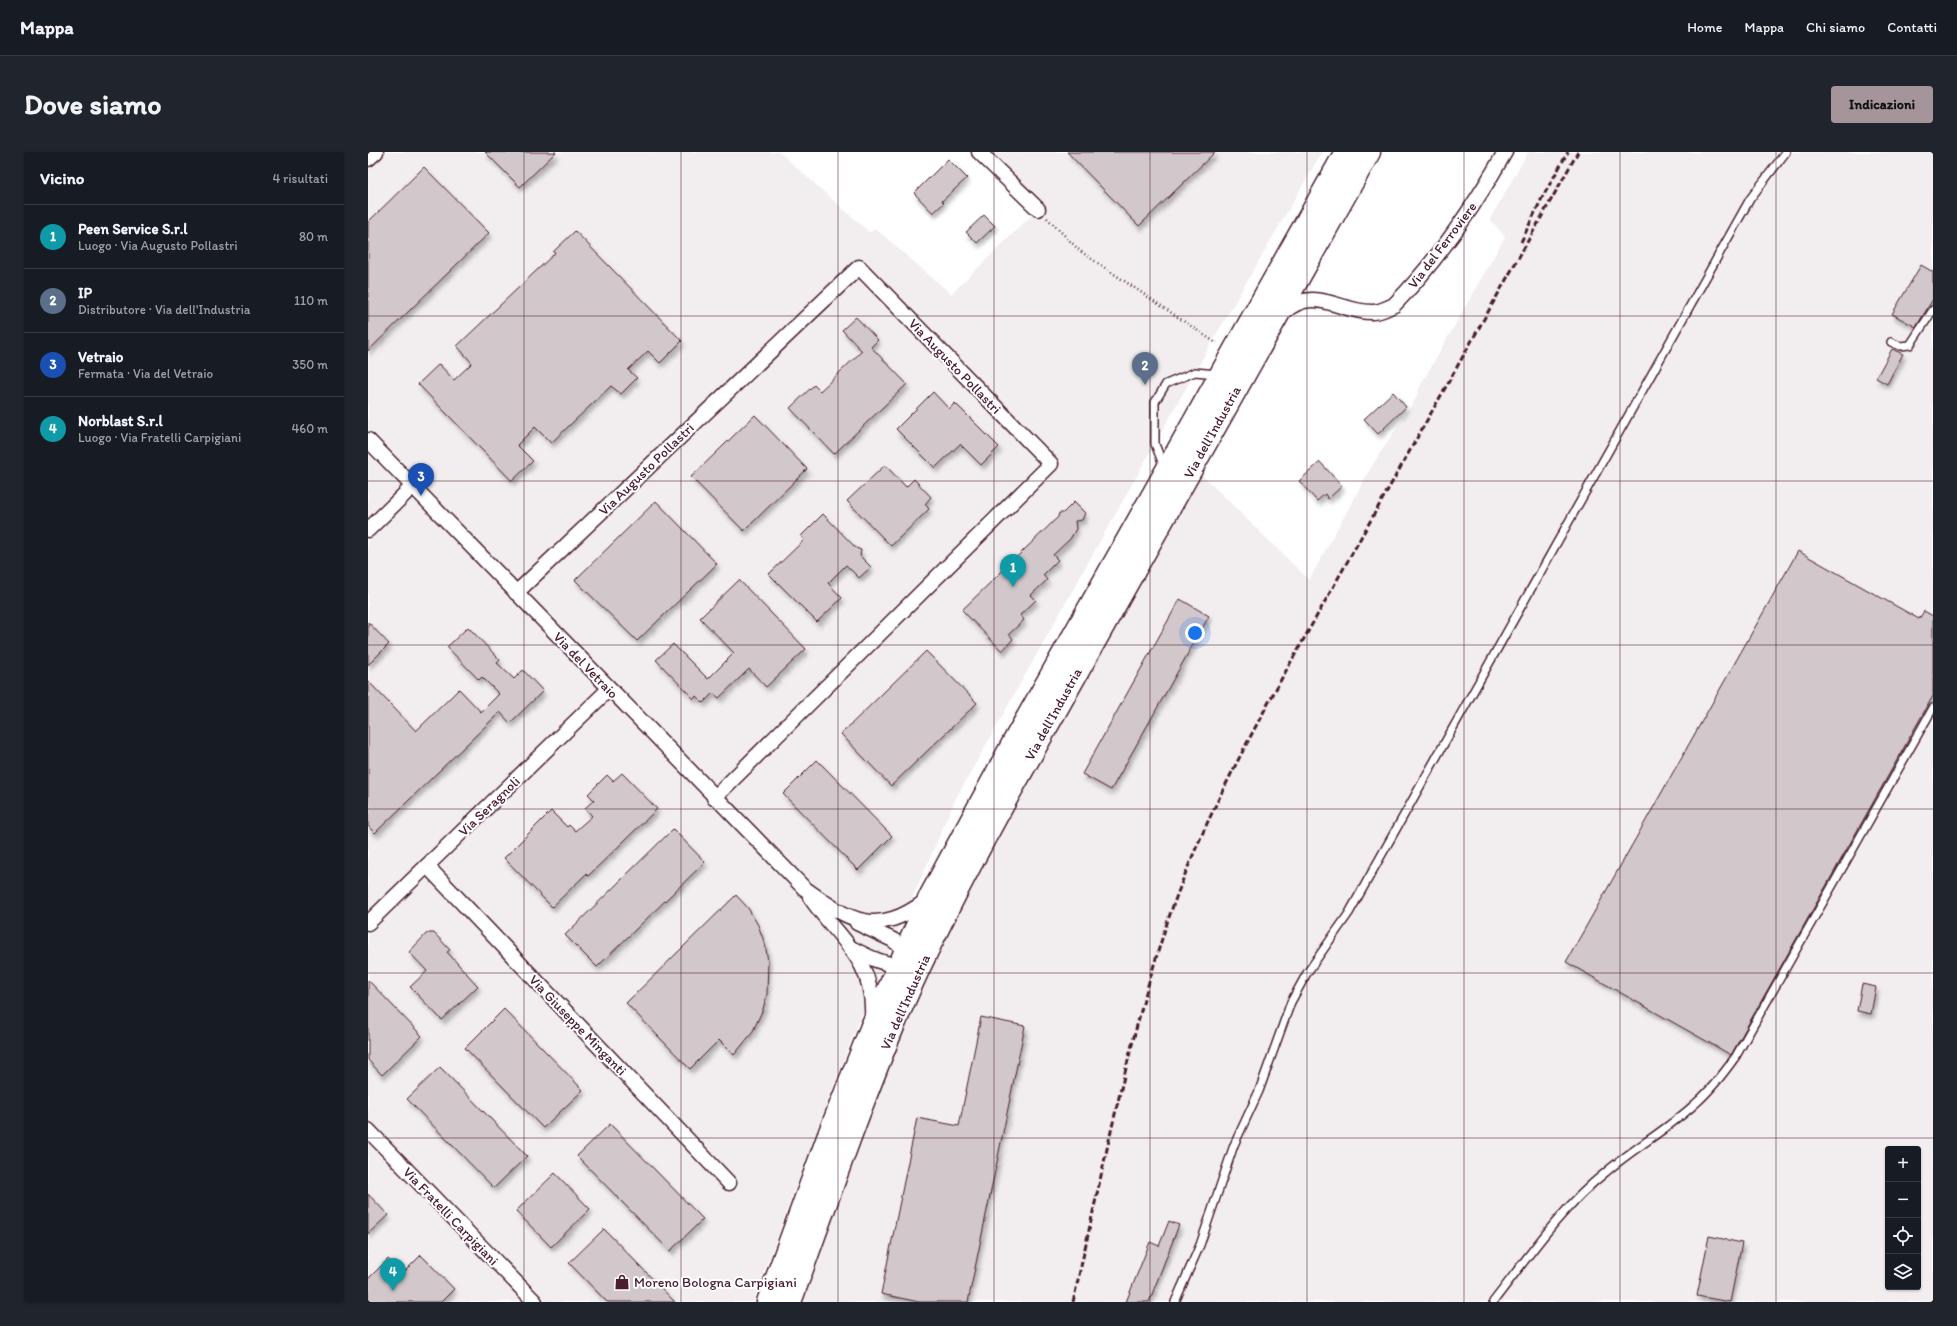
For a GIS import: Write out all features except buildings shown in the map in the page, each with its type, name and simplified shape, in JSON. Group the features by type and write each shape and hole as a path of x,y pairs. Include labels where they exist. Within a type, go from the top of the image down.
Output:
{"main road":[{"name":"Via dell'Industria","path":"768,1302 830,1132 872,1026 930,897 970,821 1346,152"},
{"name":"Via dell'Industria","path":"790,1302 871,1082 944,915 997,815 1369,152"}],"street":[{"path":"368,159 376,152"},
{"path":"979,152 1038,209"},
{"name":"Via del Ferroviere","path":"1273,323 1296,302 1311,299 1372,312 1386,309 1394,305 1440,253 1488,182 1505,152"},
{"name":"Via Augusto Pollastri","path":"516,593 859,267 1052,464 714,798"},
{"name":"Via del Vetraio","path":"368,440 714,798 804,888 846,917 893,940 902,958"},
{"path":"368,530 413,486"},
{"name":"Via Seragnoli","path":"368,924 609,689"},
{"name":"Via Giuseppe Minganti","path":"427,866 729,1183"},
{"name":"Via del Vetraio","path":"804,888 824,917 851,948 863,967 871,985 873,1003 872,1026"},
{"name":"Via del Vetraio","path":"846,917 864,921 879,922 899,918 915,909 930,897"},
{"name":"Via del Vetraio","path":"851,948 872,959 902,958 921,966"},
{"name":"Via Fratelli Carpigiani","path":"368,1130 535,1302"}],"lane":[{"path":"1175,1302 1200,1245 1234,1145 1259,1091 1285,1014 1297,989 1349,913 1750,199 1786,152"},
{"path":"1891,342 1900,346 1910,345 1933,310"},
{"path":"1166,472 1154,444 1155,402 1166,384 1195,372 1221,374"},
{"path":"1493,1302 1561,1216 1582,1194 1606,1172 1695,1104 1722,1076 1736,1056 1933,708"}],"path":[{"path":"1038,209 1080,251 1216,343 1220,336"}],"shaded area":[{"path":"368,152 779,152 869,232 876,229 951,294 1038,209 976,152 1322,152 1217,333 955,800 858,1023 753,1302 368,1302"},
{"path":"1528,152 1933,152 1933,1302 801,1302 893,1052 916,998 952,922 984,858 1200,473 1309,580 1373,464 1416,398 1420,386 1505,237 1490,219"}],"railway":[{"path":"1521,242 1542,198 1568,152"},
{"path":"1073,1302 1116,1110 1140,1014 1168,920 1192,857 1235,766 1283,676 1578,152"}],"place":[{"name":"IP","path":"1145,385"},
{"name":"Vetraio","path":"421,496"},
{"name":"Peen Service S.r.l","path":"1013,587"},
{"name":"Moreno Bologna Carpigiani","path":"622,1282"},
{"name":"Norblast S.r.l","path":"393,1291"}]}
